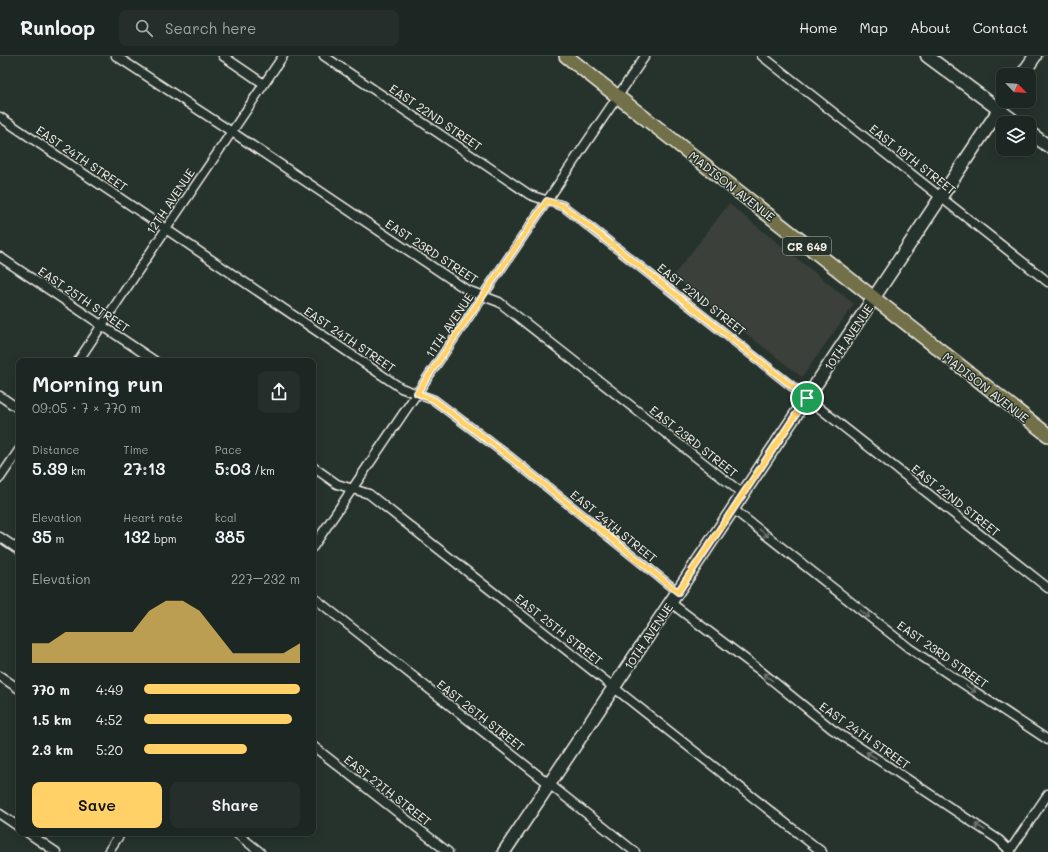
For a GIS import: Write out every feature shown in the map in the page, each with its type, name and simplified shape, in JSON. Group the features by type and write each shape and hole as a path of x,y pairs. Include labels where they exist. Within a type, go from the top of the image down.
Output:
{"main road":[{"name":"MADISON AVENUE","path":"566,56 1048,435"},
{"path":"927,56 996,101"},
{"path":"1027,68 1035,56"},
{"name":"10TH AVENUE","path":"504,852 1000,108"},
{"path":"1004,108 1011,116"},
{"path":"1036,137 1048,146"}],"street":[{"name":"EAST 23RD STREET","path":"116,56 467,290 499,302 743,494"},
{"path":"223,56 264,84"},
{"name":"12TH AVENUE","path":"80,358 283,56"},
{"name":"EAST 22ND STREET","path":"324,56 530,195 563,206 1048,588"},
{"name":"11TH AVENUE","path":"316,543 645,56"},
{"name":"EAST 19TH STREET","path":"762,56 1048,282"},
{"name":"EAST 24TH STREET","path":"0,117 401,388 434,400 511,458 678,592"},
{"name":"EAST 25TH STREET","path":"0,257 151,358"},
{"path":"0,396 16,407"},
{"path":"0,478 16,454"},
{"name":"EAST 25TH STREET","path":"316,469 337,484 369,494 822,852"},
{"name":"EAST 23RD STREET","path":"733,509 909,648 1048,740"},
{"path":"0,537 16,548"},
{"name":"EAST 26TH STREET","path":"316,599 635,852"},
{"name":"EAST 24TH STREET","path":"671,603 758,668 832,729 999,840 1010,852"},
{"path":"0,676 16,687"},
{"name":"EAST 27TH STREET","path":"316,748 448,852"},
{"path":"1010,852 1048,794"},
{"path":"0,814 16,825"},
{"path":"32,836 56,852"},
{"path":"108,852 119,836"},
{"path":"240,836 260,852"}],"shaded area":[{"path":"729,204 854,304 802,377 673,276"}],"route":[{"path":"547,201 563,206 807,398 678,592 511,458 434,400 417,393 547,201"}]}
